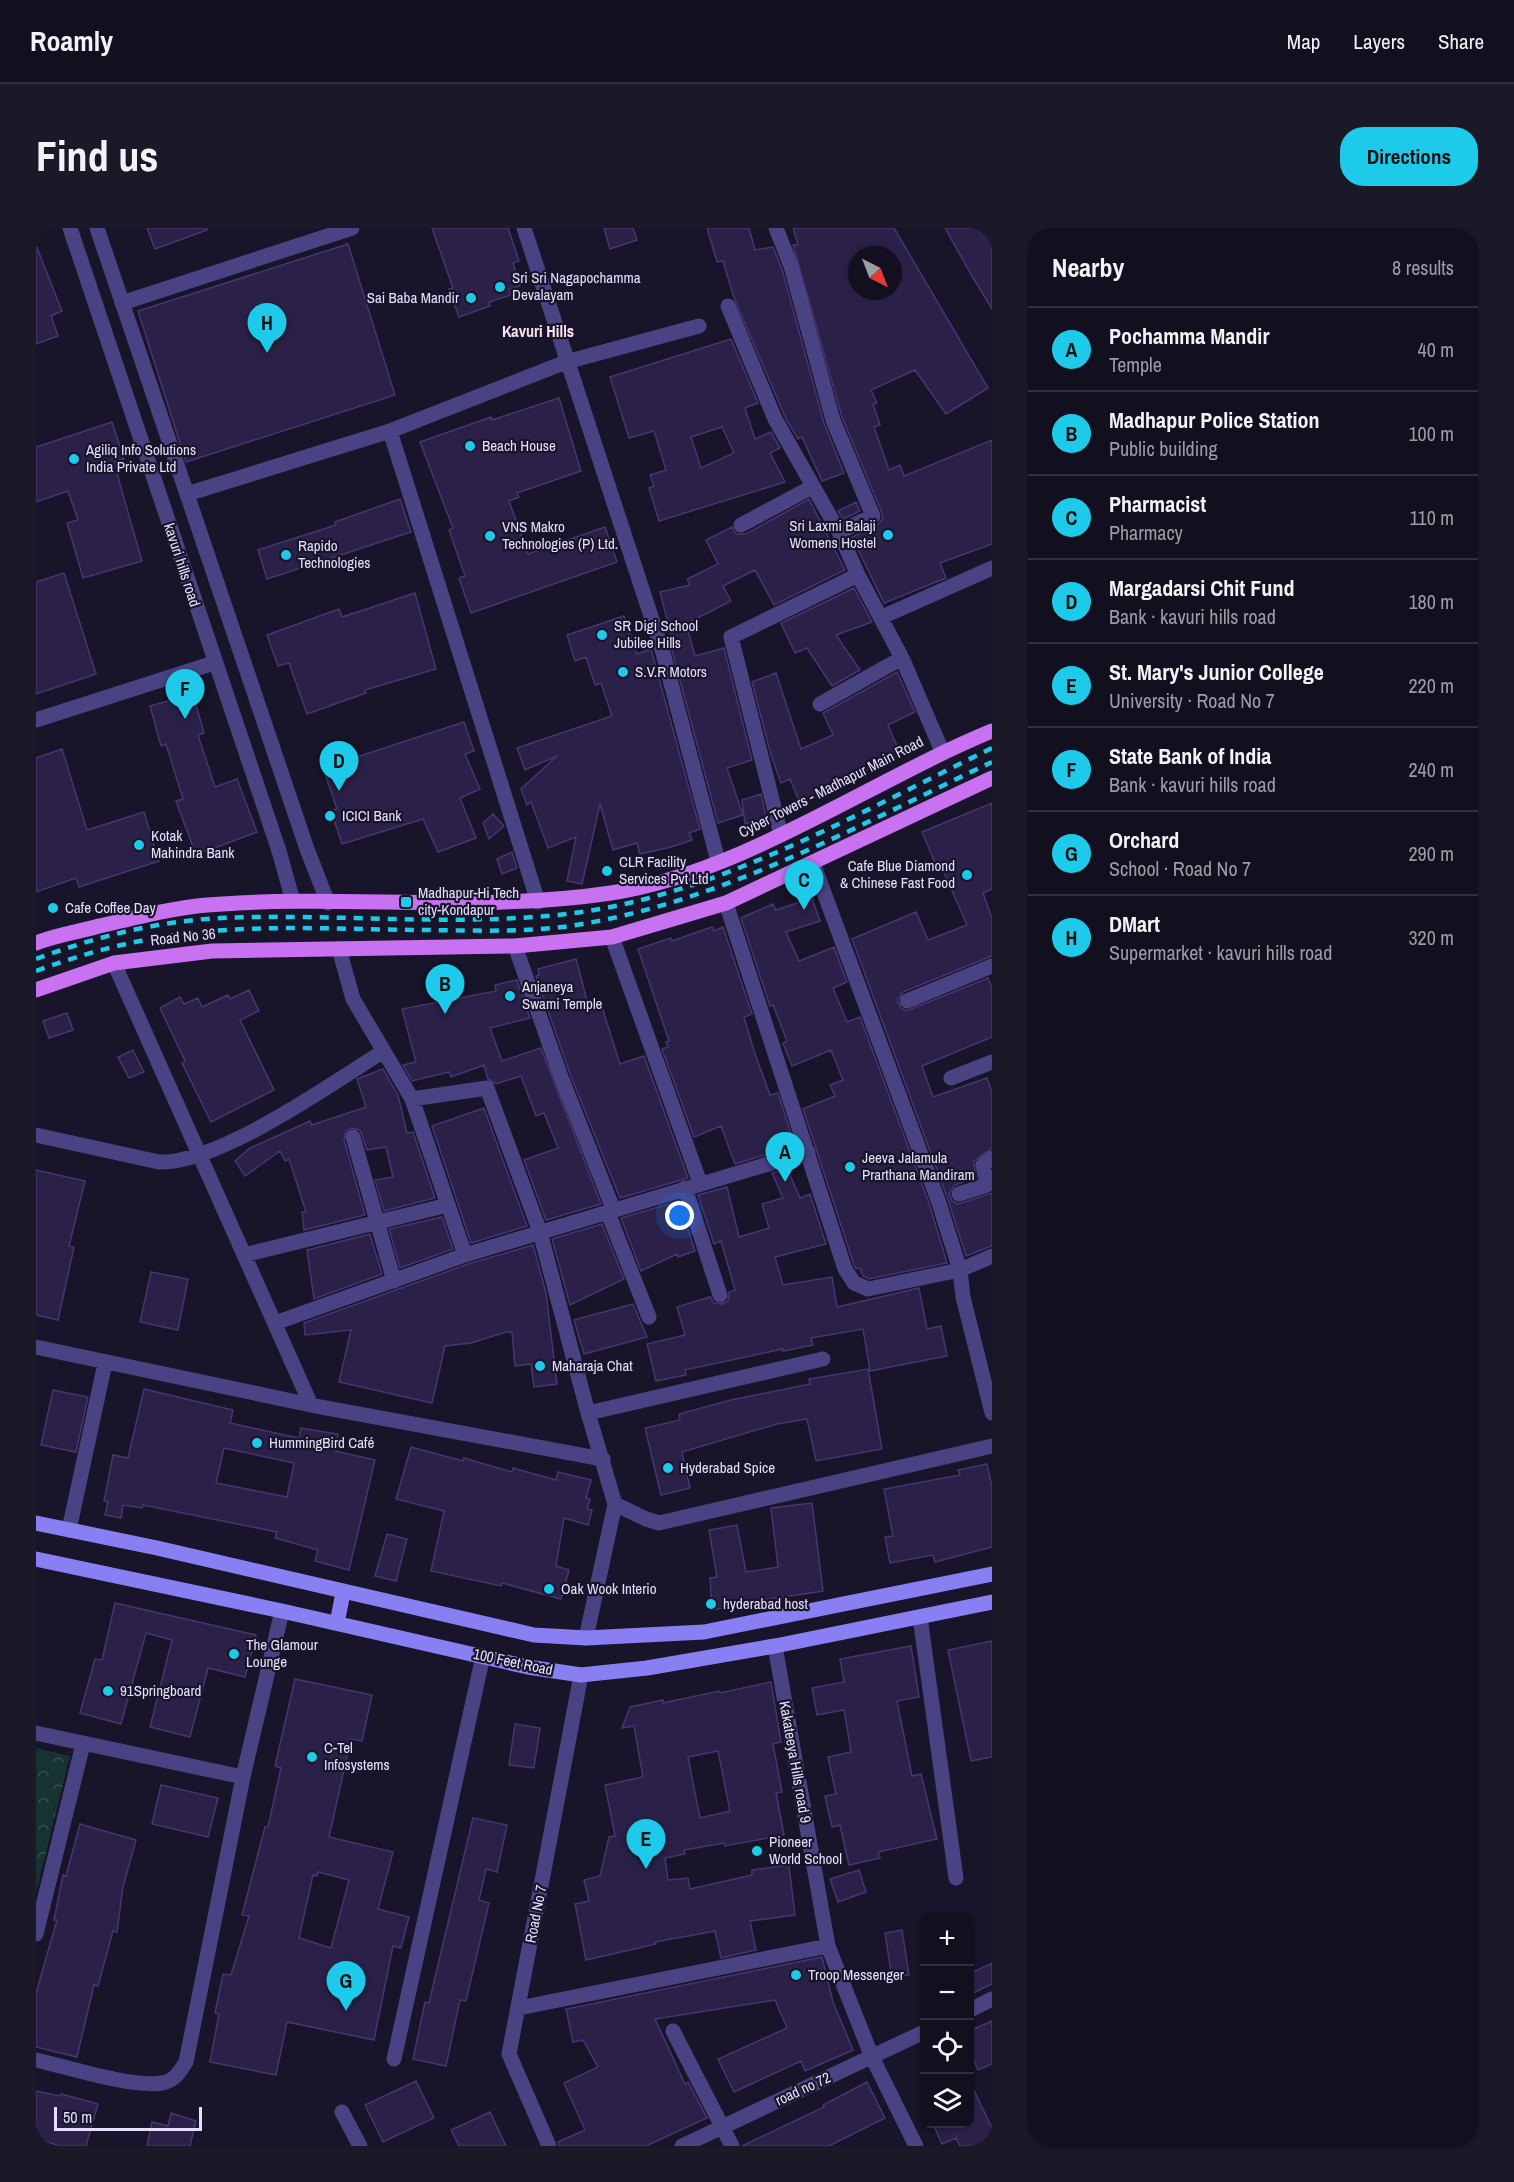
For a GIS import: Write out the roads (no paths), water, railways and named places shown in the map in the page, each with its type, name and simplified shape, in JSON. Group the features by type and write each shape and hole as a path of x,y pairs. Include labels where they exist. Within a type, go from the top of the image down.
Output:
{"main road":[{"name":"Cyber Towers - Madhapur Main Road","path":"293,901 451,905 538,902 614,892 665,880 781,835 942,751 992,731"},
{"path":"339,949 514,946 612,937 726,903 992,778"},
{"name":"Road No 36","path":"36,943 120,921 204,905 293,901"},
{"name":"Road No 36","path":"36,990 114,963 212,951 339,949"},
{"name":"100 Feet Road","path":"36,1523 534,1635 586,1638 704,1632 992,1574"},
{"name":"100 Feet Road","path":"36,1559 337,1623 528,1667 581,1675 647,1668 775,1646 992,1602"},
{"path":"337,1623 343,1593"}],"street":[{"name":"kavuri hills road","path":"70,228 293,901"},
{"name":"kavuri hills road","path":"97,228 300,830 328,903"},
{"path":"122,303 317,234 352,228"},
{"path":"524,228 663,653 718,861"},
{"path":"776,228 791,266 833,420 873,516 839,532"},
{"path":"728,306 776,419 839,532 858,575 882,617 942,751"},
{"path":"187,494 390,431 566,362 699,326"},
{"path":"390,431 538,902"},
{"path":"741,525 812,487"},
{"path":"882,617 992,568"},
{"path":"781,835 731,637 858,575"},
{"path":"820,704 902,658"},
{"path":"36,720 214,663"},
{"path":"274,839 300,830"},
{"path":"813,863 938,1200 960,1270 963,1297 992,1413"},
{"path":"726,903 845,1269 859,1287 868,1289 960,1270 992,1256"},
{"path":"612,937 693,1185 720,1295"},
{"path":"514,946 649,1317"},
{"path":"339,949 353,999 382,1052 412,1099 465,1255"},
{"path":"114,963 311,1406"},
{"path":"907,1001 992,966"},
{"path":"36,1135 159,1162 177,1163 200,1156 286,1112 382,1052"},
{"path":"951,1078 992,1062"},
{"path":"412,1099 487,1088 540,1232 588,1413 615,1504 586,1638"},
{"path":"353,1137 394,1281"},
{"path":"274,1323 465,1255 808,1152"},
{"path":"959,1194 987,1185 983,1165 992,1158"},
{"path":"244,1255 448,1205"},
{"path":"36,1347 311,1406 603,1459"},
{"path":"588,1413 823,1359"},
{"path":"69,1530 105,1363"},
{"path":"615,1504 646,1519 659,1522 992,1446"},
{"path":"36,2060 144,2084 163,2083 177,2077 186,2062 243,1777 282,1611"},
{"path":"920,1617 956,1878"},
{"name":"Kakateeya Hills road 9","path":"775,1646 828,1946 872,2057 916,2146"},
{"path":"394,2059 483,1656"},
{"name":"Road No 7","path":"549,2146 511,2064 510,2042 519,2008 581,1675"},
{"path":"36,1733 243,1777"},
{"path":"36,1934 83,1744"},
{"path":"519,2008 828,1946"},
{"path":"974,2008 992,1999"},
{"path":"673,2031 732,2146"},
{"name":"road no 72","path":"682,2146 920,2034"},
{"path":"342,2112 360,2146"}],"railway":[{"path":"36,959 127,931 197,920 264,917 437,920 523,918 621,905 676,890 784,849 992,748"},
{"path":"36,971 122,945 184,934 283,928 513,930 570,926 626,915 681,900 787,859 992,762"}],"place":[{"name":"Sri Sri Nagapochamma Devalayam","path":"500,287"},
{"name":"Sai Baba Mandir","path":"471,298"},
{"name":"DMart","path":"267,353"},
{"name":"Beach House","path":"470,446"},
{"name":"Agiliq Info Solutions India Private Ltd","path":"74,459"},
{"name":"Sri Laxmi Balaji Womens Hostel","path":"888,535"},
{"name":"VNS Makro Technologies (P) Ltd.","path":"490,536"},
{"name":"Rapido Technologies","path":"286,555"},
{"name":"SR Digi School Jubilee Hills","path":"602,635"},
{"name":"S.V.R Motors","path":"623,672"},
{"name":"State Bank of India","path":"185,719"},
{"name":"Margadarsi Chit Fund","path":"339,791"},
{"name":"ICICI Bank","path":"330,816"},
{"name":"Kotak Mahindra Bank","path":"139,845"},
{"name":"CLR Facility Services Pvt Ltd","path":"607,871"},
{"name":"Cafe Blue Diamond & Chinese Fast Food","path":"967,875"},
{"name":"Madhapur-Hi Tech city-Kondapur","path":"406,902"},
{"name":"Cafe Coffee Day","path":"53,908"},
{"name":"Pharmacist","path":"804,910"},
{"name":"Anjaneya Swami Temple","path":"510,996"},
{"name":"Madhapur Police Station","path":"445,1014"},
{"name":"Jeeva Jalamula Prarthana Mandiram","path":"850,1167"},
{"name":"Pochamma Mandir","path":"785,1182"},
{"name":"Maharaja Chat","path":"540,1366"},
{"name":"HummingBird Café","path":"257,1443"},
{"name":"Hyderabad Spice","path":"668,1468"},
{"name":"Oak Wook Interio","path":"549,1589"},
{"name":"hyderabad host","path":"711,1604"},
{"name":"The Glamour Lounge","path":"234,1654"},
{"name":"91Springboard","path":"108,1691"},
{"name":"C-Tel Infosystems","path":"312,1757"},
{"name":"Pioneer World School","path":"757,1851"},
{"name":"St. Mary's Junior College","path":"646,1869"},
{"name":"Troop Messenger","path":"796,1975"},
{"name":"Orchard","path":"346,2011"}],"district":[{"name":"Kavuri Hills","path":"538,331"}]}
